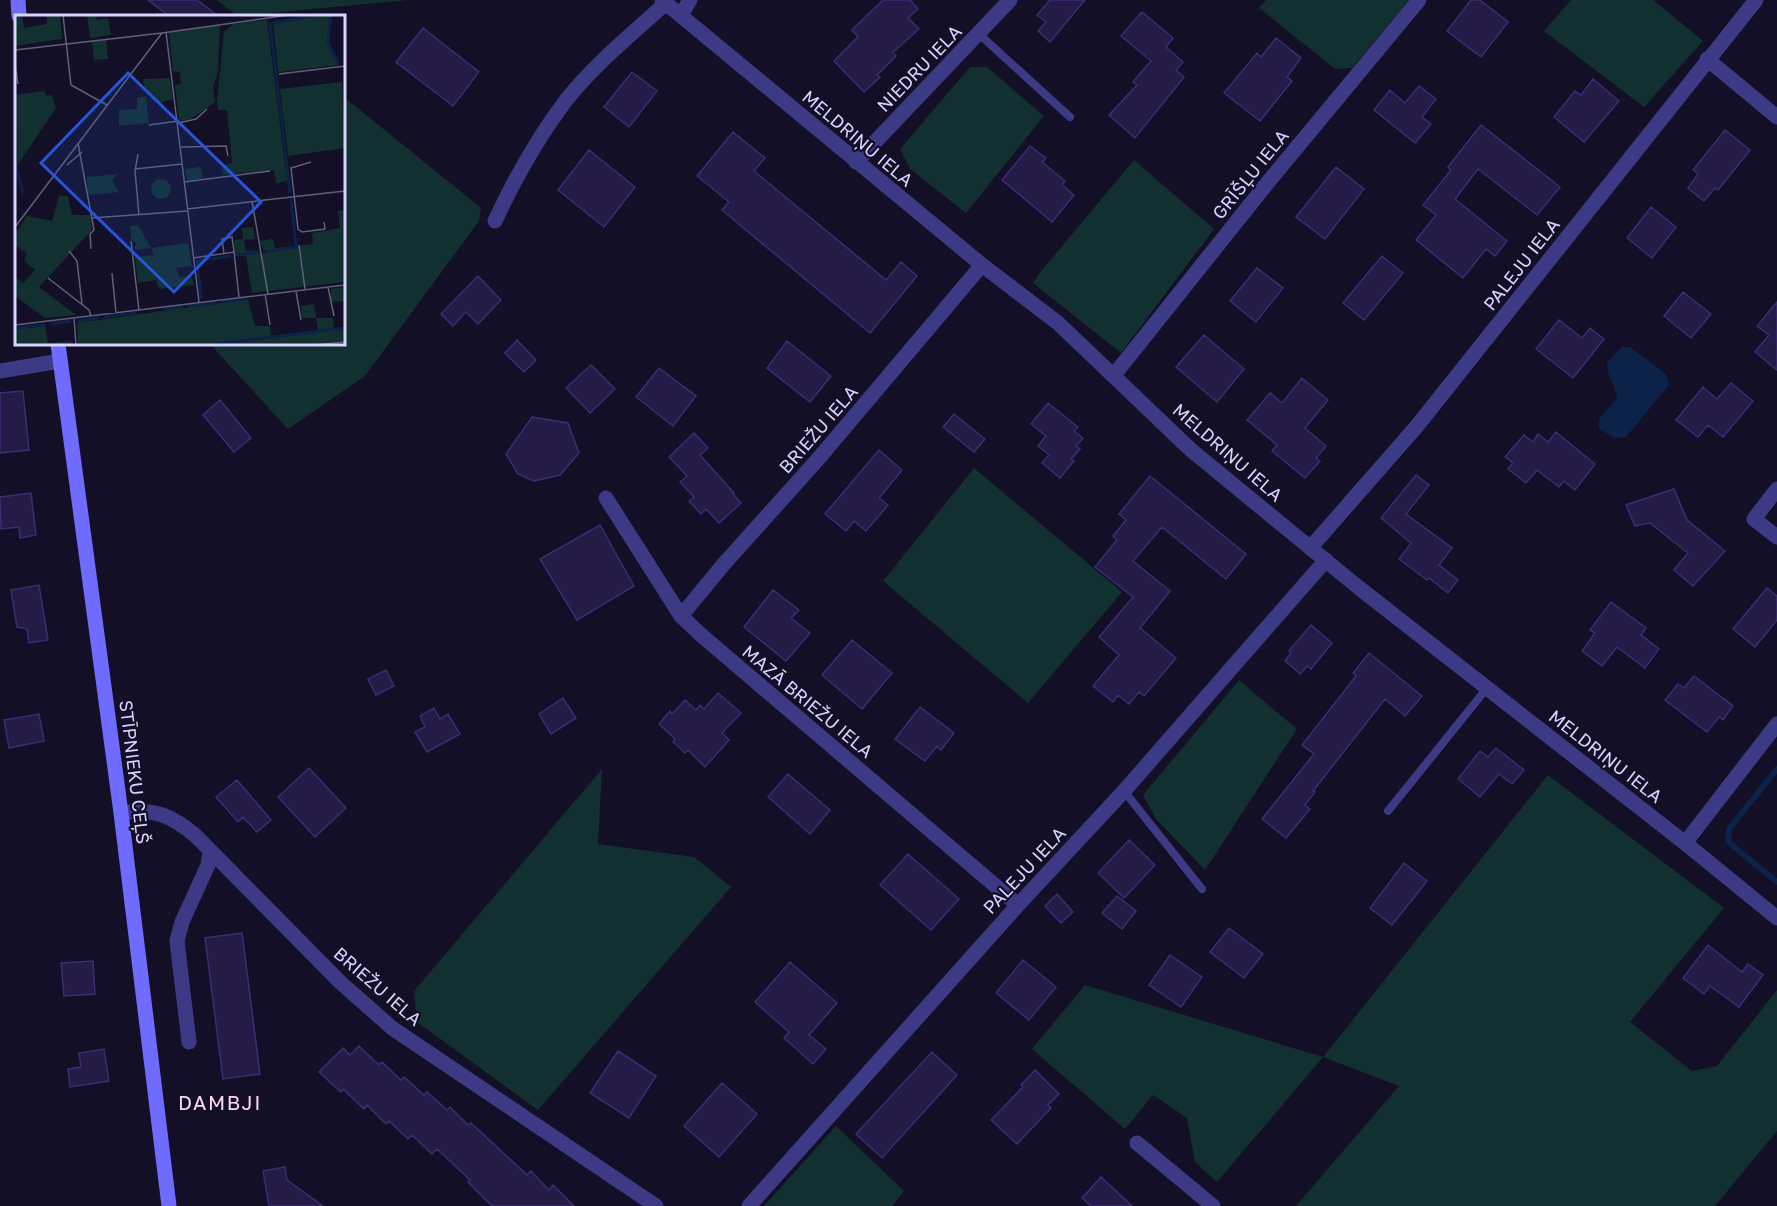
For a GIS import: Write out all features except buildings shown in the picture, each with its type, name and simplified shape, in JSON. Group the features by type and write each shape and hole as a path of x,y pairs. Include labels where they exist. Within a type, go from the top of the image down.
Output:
{"main road":[{"path":"18,0 20,15"},
{"name":"STĪPNIEKU CEĻŠ","path":"58,345 121,813 169,1206"}],"street":[{"path":"681,15 690,0"},
{"name":"NIEDRU IELA","path":"856,162 1010,0"},
{"name":"GRĪŠĻU IELA","path":"1114,375 1269,181 1419,0"},
{"name":"PALEJU IELA","path":"1311,547 1417,426 1756,0"},
{"name":"MELDRIŅU IELA","path":"495,221 520,168 567,99 598,64 664,2 981,266 1058,323 1191,450 1777,918"},
{"path":"1707,59 1777,117"},
{"name":"BRIEŽU IELA","path":"681,616 723,565 819,458 981,266"},
{"path":"0,371 60,361"},
{"path":"1777,489 1754,519 1777,537"},
{"name":"MAZĀ BRIEŽU IELA","path":"606,498 681,616 1018,905"},
{"name":"PALEJU IELA","path":"748,1206 1018,905 1124,791 1326,560"},
{"path":"1685,843 1775,730"},
{"name":"BRIEŽU IELA","path":"121,813 142,810 162,813 182,824 340,982 392,1028 656,1206"},
{"path":"189,1042 177,941 182,922 208,865 210,851"},
{"path":"1137,1143 1214,1206"}],"lane":[{"path":"979,34 1070,117"},
{"path":"1388,811 1487,688"},
{"path":"1124,791 1202,889"}],"green space":[{"path":"217,0 409,0 248,15 236,15"},
{"path":"1266,0 1409,0 1352,68 1335,69 1259,8"},
{"path":"1571,0 1653,0 1703,41 1644,107 1544,31"},
{"path":"970,67 987,67 1044,116 966,213 910,169 900,149"},
{"path":"345,98 481,208 479,221 365,376 288,429 211,345 345,345"},
{"path":"1134,160 1214,229 1121,353 1033,283"},
{"path":"974,468 1122,592 1028,703 883,581"},
{"path":"1239,680 1297,729 1205,870 1156,819 1143,795"},
{"path":"602,769 598,844 694,857 731,887 538,1110 417,1022 414,991"},
{"path":"1548,775 1724,908 1630,1022 1692,1071 1717,1066 1777,990 1777,1131 1715,1206 1296,1206 1399,1086 1323,1057"},
{"path":"1085,985 1323,1057 1217,1182 1195,1162 1187,1118 1153,1095 1125,1129 1032,1049"},
{"path":"836,1126 904,1191 892,1206 764,1206"}],"water":[{"path":"1622,347 1630,347 1666,374 1669,385 1626,437 1614,438 1599,428 1599,419 1617,398 1607,363"}],"waterway":[{"path":"1777,769 1729,829 1728,842 1777,882"}],"district":[{"name":"DAMBJI","path":"220,1102"}]}
